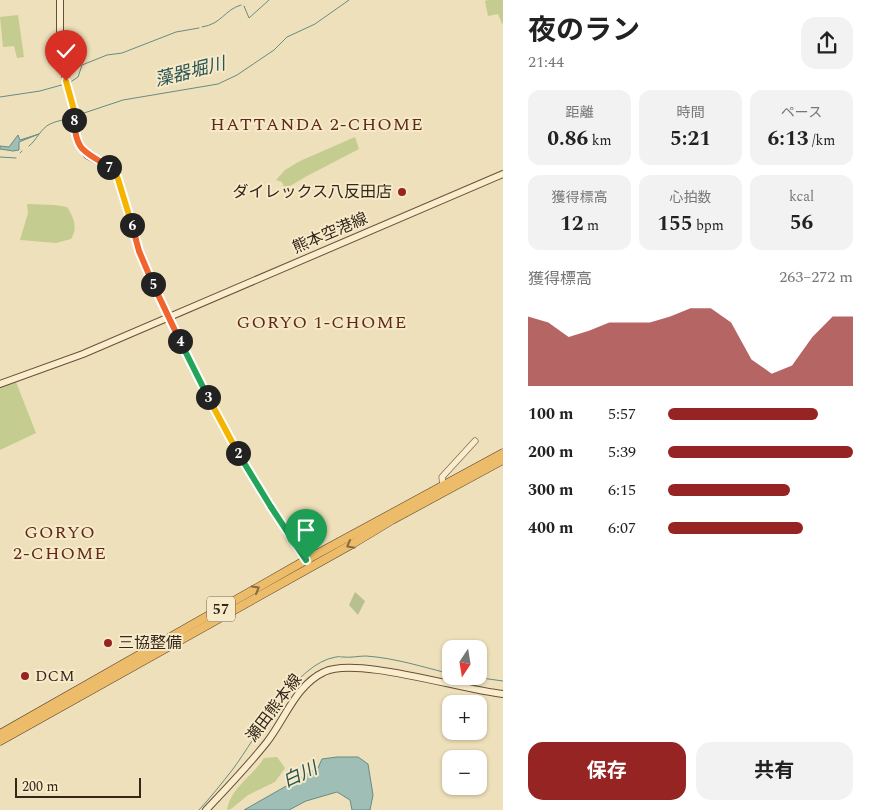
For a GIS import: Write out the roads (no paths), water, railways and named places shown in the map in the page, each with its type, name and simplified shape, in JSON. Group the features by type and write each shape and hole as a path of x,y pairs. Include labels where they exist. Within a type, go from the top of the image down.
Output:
{"highway":[{"name":"57","path":"0,734 306,560 503,453"},
{"name":"57","path":"0,740 392,520 503,460"}],"main road":[{"path":"60,0 60,55 74,110 75,131 78,142 87,155 107,166 116,174 139,251 169,317"},
{"name":"熊本空港線","path":"0,384 76,357 503,174"},
{"name":"瀬田熊本線","path":"206,810 268,740 303,687 324,671 339,668 374,670 482,692 503,694"}],"street":[{"path":"169,317 237,452 306,560 316,563"},
{"path":"443,485 442,477 475,441"}],"water":[{"path":"39,134 19,142 19,150 0,149 0,146 9,147 18,135 20,140"},
{"path":"358,757 368,764 373,795 370,810 352,810 350,800 337,792 306,801 289,810 244,810 318,768 322,759"}],"waterway":[{"path":"244,6 249,18 269,0"},
{"name":"藻器堀川","path":"78,115 123,100 218,84 237,75 274,50 287,37 315,24 349,0"},
{"path":"202,27 214,23 235,7 241,5"},
{"path":"69,83 78,77 82,65 107,55 122,53 176,32 199,28"},
{"path":"0,97 40,91 65,84"},
{"name":"藻器堀川","path":"29,146 47,126 70,118"},
{"name":"藻器堀川","path":"0,157 16,158"},
{"path":"199,810 233,769 291,687 321,662 338,657 366,656 398,661 442,672"},
{"path":"488,679 503,681"}],"place":[{"name":"ダイレックス八反田店","path":"402,192"},
{"name":"三協整備","path":"108,643"},
{"name":"DCM","path":"25,676"}],"district":[{"name":"HATTANDA 2-CHOME","path":"317,124"},
{"name":"GORYO 1-CHOME","path":"322,322"},
{"name":"GORYO 2-CHOME","path":"60,542"}],"water label":[{"name":"白川","path":"300,775"}]}
